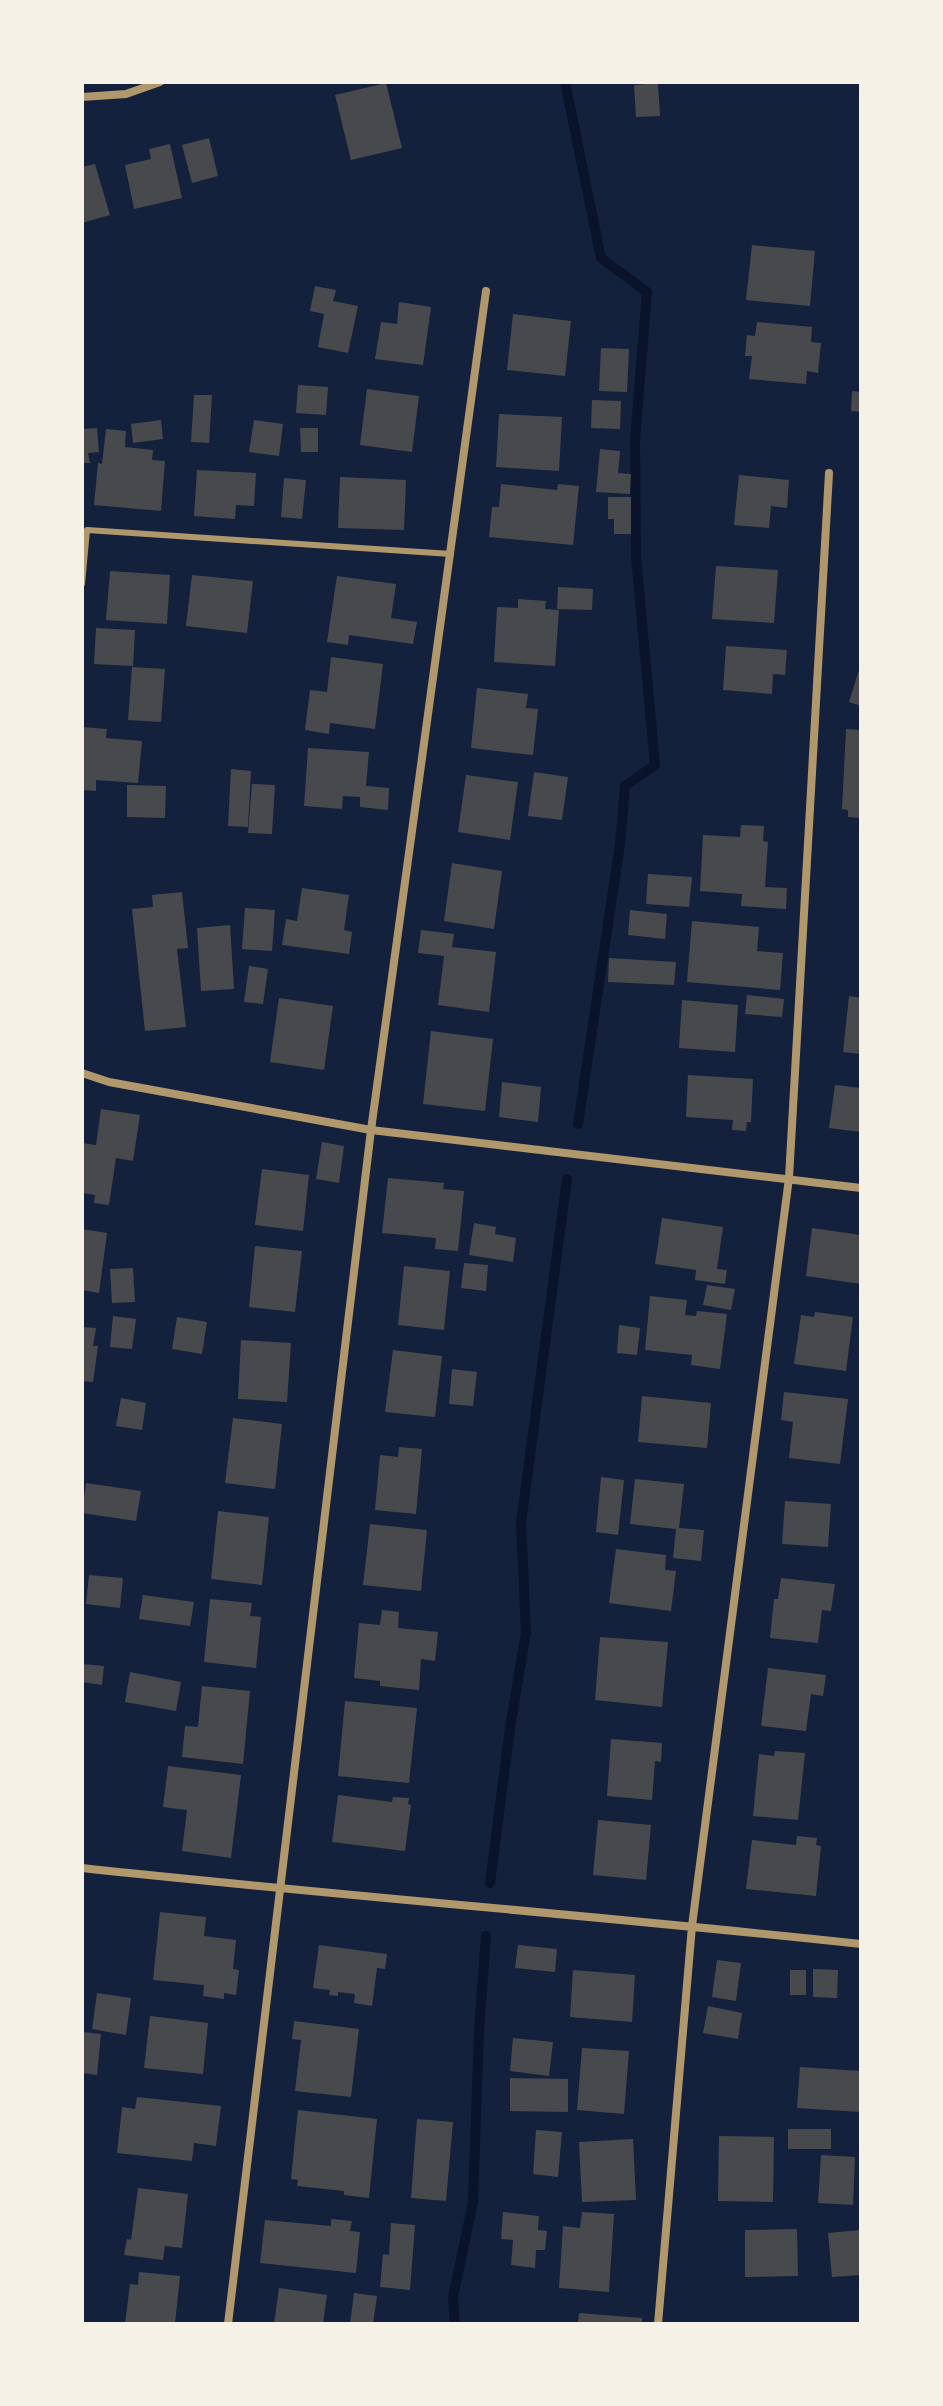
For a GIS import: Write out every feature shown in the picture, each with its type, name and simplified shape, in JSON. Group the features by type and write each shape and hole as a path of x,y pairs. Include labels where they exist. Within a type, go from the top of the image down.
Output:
{"street":[{"path":"82,97 126,94 160,82"},
{"path":"228,2324 371,1130 486,291"},
{"path":"658,2324 692,1926 789,1178 829,473"},
{"path":"82,1073 109,1082 371,1130 861,1188"},
{"path":"82,1868 280,1890 861,1944"}],"lane":[{"path":"82,584 87,530 451,554"}],"building":[{"path":"386,83 402,148 351,160 335,95"},
{"path":"658,83 660,116 636,117 634,85"},
{"path":"209,138 218,176 192,183 182,145"},
{"path":"170,144 182,198 134,209 125,165 151,159 149,149"},
{"path":"95,164 110,215 82,223 82,167"},
{"path":"752,245 815,251 810,306 746,300"},
{"path":"315,286 336,290 333,301 358,306 348,353 318,347 324,314 310,311"},
{"path":"399,302 431,307 423,365 375,359 381,322 397,324"},
{"path":"513,314 571,321 565,376 507,370"},
{"path":"757,322 812,327 811,342 821,343 818,373 807,371 806,384 749,379 752,356 745,356 747,335 755,336"},
{"path":"601,348 629,349 627,392 599,391"},
{"path":"298,385 328,387 326,415 296,413"},
{"path":"367,389 419,396 412,452 360,445"},
{"path":"852,391 861,392 861,412 851,411"},
{"path":"194,395 212,395 209,443 191,442"},
{"path":"592,400 621,401 620,429 591,428"},
{"path":"499,414 562,417 559,471 496,467"},
{"path":"161,420 163,439 133,443 131,424"},
{"path":"254,420 283,424 279,456 249,452"},
{"path":"97,428 99,452 88,453 90,463 82,463 82,429"},
{"path":"300,428 318,428 318,452 301,452"},
{"path":"106,429 126,431 125,447 153,450 152,460 165,461 161,511 94,505 98,463 102,464"},
{"path":"600,449 620,451 618,473 631,474 630,494 596,492"},
{"path":"197,470 256,473 254,506 236,505 235,519 194,516"},
{"path":"739,475 789,480 787,508 771,506 769,528 734,525"},
{"path":"340,477 406,480 404,530 338,528"},
{"path":"284,478 306,480 302,519 281,517"},
{"path":"501,484 557,490 558,484 579,486 573,545 489,537 492,507 499,507"},
{"path":"608,497 631,497 631,534 614,534 614,519 608,519"},
{"path":"716,566 778,570 774,623 712,619"},
{"path":"110,571 170,575 167,624 106,620"},
{"path":"192,575 253,581 247,633 186,626"},
{"path":"337,576 396,584 391,618 417,622 413,644 349,635 348,645 327,642"},
{"path":"558,587 593,589 592,610 557,609"},
{"path":"518,599 546,601 545,609 559,610 555,666 494,662 497,607 518,608"},
{"path":"96,628 135,630 133,666 94,664"},
{"path":"726,646 787,650 785,675 773,674 772,694 723,690"},
{"path":"331,657 383,664 375,729 330,723 329,734 305,730 310,690 327,692"},
{"path":"132,667 165,669 161,722 128,720"},
{"path":"861,667 861,706 849,702"},
{"path":"477,688 528,694 526,708 538,709 533,755 471,748"},
{"path":"82,727 107,729 106,738 142,741 138,783 96,780 96,791 82,790"},
{"path":"846,729 861,730 861,818 848,817 848,810 842,809"},
{"path":"308,748 369,752 366,786 389,788 388,810 360,807 360,797 343,796 342,809 304,806"},
{"path":"231,769 251,771 248,827 228,826"},
{"path":"534,772 568,777 562,820 528,816"},
{"path":"466,775 518,782 510,840 458,832"},
{"path":"252,784 275,785 272,834 248,833"},
{"path":"127,785 166,786 165,818 127,817"},
{"path":"741,825 764,826 763,841 768,842 765,887 787,888 786,909 741,906 742,894 700,891 703,835 740,837"},
{"path":"452,863 502,871 494,929 444,921"},
{"path":"648,874 692,877 689,907 646,904"},
{"path":"302,888 349,895 344,930 352,932 349,954 282,945 286,919 297,921"},
{"path":"182,892 188,948 177,949 186,1027 145,1031 132,909 153,907 152,895"},
{"path":"245,908 275,910 272,951 242,949"},
{"path":"630,910 667,914 665,939 628,935"},
{"path":"692,921 759,927 757,951 783,953 780,990 687,982"},
{"path":"230,925 234,989 201,991 197,928"},
{"path":"421,930 454,934 452,947 496,952 489,1012 438,1005 444,956 418,953"},
{"path":"609,958 676,962 674,985 608,982"},
{"path":"249,966 268,969 263,1004 244,1002"},
{"path":"747,995 784,999 782,1017 745,1014"},
{"path":"849,996 861,998 861,1054 843,1052"},
{"path":"279,998 333,1006 324,1070 270,1062"},
{"path":"682,1000 738,1005 735,1052 679,1048"},
{"path":"431,1031 493,1039 485,1111 423,1104"},
{"path":"688,1075 753,1079 751,1122 747,1122 746,1131 732,1130 733,1120 686,1117"},
{"path":"502,1082 541,1087 538,1122 499,1117"},
{"path":"835,1085 861,1088 861,1132 829,1128"},
{"path":"101,1109 140,1115 133,1161 116,1158 109,1205 94,1203 95,1195 82,1193 82,1143 96,1145"},
{"path":"322,1142 344,1146 339,1183 316,1179"},
{"path":"262,1169 309,1175 303,1231 255,1225"},
{"path":"388,1178 444,1183 443,1189 464,1191 458,1251 435,1249 436,1238 382,1233"},
{"path":"662,1218 723,1227 717,1269 727,1270 725,1284 695,1280 696,1270 655,1264"},
{"path":"474,1223 496,1227 495,1234 516,1238 513,1262 469,1255"},
{"path":"812,1228 861,1235 861,1284 806,1276"},
{"path":"82,1229 107,1233 99,1293 82,1290"},
{"path":"255,1246 302,1251 295,1312 249,1307"},
{"path":"464,1263 488,1265 486,1291 461,1288"},
{"path":"404,1266 450,1271 444,1330 398,1325"},
{"path":"133,1268 135,1302 112,1303 110,1269"},
{"path":"707,1285 735,1289 731,1310 703,1305"},
{"path":"650,1296 687,1300 685,1315 696,1316 697,1311 727,1314 720,1369 691,1365 692,1355 645,1350"},
{"path":"815,1312 853,1317 846,1371 794,1364 801,1315 814,1317"},
{"path":"113,1316 136,1319 132,1349 110,1347"},
{"path":"177,1317 207,1322 202,1354 172,1349"},
{"path":"619,1325 640,1328 637,1355 617,1353"},
{"path":"82,1327 96,1328 93,1346 98,1346 93,1382 82,1381"},
{"path":"241,1340 291,1343 287,1402 238,1399"},
{"path":"393,1350 442,1356 435,1417 385,1412"},
{"path":"452,1369 477,1372 473,1406 449,1404"},
{"path":"784,1392 848,1399 840,1464 789,1458 793,1422 781,1420"},
{"path":"642,1396 711,1403 707,1448 638,1442"},
{"path":"121,1398 146,1403 142,1430 116,1426"},
{"path":"233,1418 282,1424 275,1489 225,1483"},
{"path":"399,1447 422,1449 416,1514 375,1510 380,1455 398,1457"},
{"path":"601,1477 624,1480 618,1535 596,1532"},
{"path":"635,1479 684,1484 679,1528 704,1530 701,1561 673,1558 676,1529 630,1524"},
{"path":"86,1483 141,1491 136,1521 82,1513"},
{"path":"785,1501 831,1504 828,1547 782,1544"},
{"path":"218,1511 269,1517 262,1585 211,1579"},
{"path":"370,1524 427,1530 421,1591 363,1585"},
{"path":"616,1549 666,1555 665,1570 676,1571 671,1611 609,1603"},
{"path":"89,1575 123,1578 120,1608 86,1604"},
{"path":"781,1578 835,1584 831,1611 822,1610 818,1643 770,1638 774,1599 778,1599"},
{"path":"143,1595 194,1602 190,1626 139,1619"},
{"path":"210,1599 252,1603 250,1616 261,1617 256,1668 204,1662"},
{"path":"382,1610 399,1612 398,1628 438,1632 435,1661 421,1659 419,1690 380,1686 380,1681 354,1678 359,1623 380,1625"},
{"path":"600,1637 668,1642 662,1707 595,1700"},
{"path":"82,1664 104,1666 102,1685 82,1682"},
{"path":"768,1668 826,1675 823,1696 811,1694 806,1731 761,1726"},
{"path":"130,1672 181,1682 176,1711 125,1702"},
{"path":"202,1686 250,1691 243,1764 182,1757 185,1726 198,1727"},
{"path":"345,1701 417,1708 409,1783 338,1776"},
{"path":"611,1739 662,1743 661,1762 655,1761 652,1800 607,1796"},
{"path":"775,1751 805,1753 798,1820 753,1816 759,1754 774,1756"},
{"path":"168,1766 241,1775 231,1858 182,1851 187,1810 163,1807"},
{"path":"338,1795 392,1802 393,1797 409,1798 408,1804 411,1805 405,1851 332,1842"},
{"path":"598,1820 651,1825 646,1880 593,1875"},
{"path":"797,1836 817,1838 816,1845 821,1846 816,1896 746,1889 752,1840 796,1845"},
{"path":"160,1912 206,1917 204,1936 236,1940 233,1969 239,1970 236,1995 224,1993 224,1999 203,1996 204,1985 153,1980"},
{"path":"319,1945 387,1954 385,1969 377,1968 372,2006 354,2003 355,1994 338,1992 338,1996 329,1995 330,1990 313,1988"},
{"path":"518,1945 557,1949 555,1972 515,1968"},
{"path":"717,1960 741,1963 736,2001 712,1997"},
{"path":"813,1969 838,1970 837,1998 813,1997"},
{"path":"573,1970 635,1975 632,2022 570,2017"},
{"path":"790,1970 806,1970 806,1995 790,1995"},
{"path":"97,1993 131,1998 126,2035 92,2029"},
{"path":"708,2006 742,2013 738,2039 703,2033"},
{"path":"150,2016 208,2023 203,2074 144,2068"},
{"path":"294,2021 359,2029 351,2097 295,2091 301,2040 292,2039"},
{"path":"83,2032 101,2034 97,2075 82,2073"},
{"path":"513,2038 553,2042 549,2076 510,2071"},
{"path":"582,2048 629,2051 624,2114 577,2110"},
{"path":"800,2067 861,2071 861,2112 797,2108"},
{"path":"510,2078 568,2079 568,2112 510,2111"},
{"path":"137,2097 221,2106 216,2146 194,2143 192,2161 117,2153 122,2107 135,2109"},
{"path":"298,2110 377,2119 369,2198 344,2195 344,2191 297,2186 298,2180 291,2179"},
{"path":"417,2119 453,2122 446,2201 411,2198"},
{"path":"788,2129 831,2129 831,2149 788,2149"},
{"path":"536,2130 562,2132 558,2177 533,2174"},
{"path":"719,2136 774,2137 773,2202 718,2201"},
{"path":"633,2139 636,2200 582,2202 579,2142"},
{"path":"821,2155 855,2157 853,2205 818,2203"},
{"path":"138,2188 188,2194 182,2248 165,2246 163,2260 124,2255 127,2239 131,2240"},
{"path":"503,2212 539,2216 538,2230 547,2231 545,2250 536,2250 535,2268 511,2265 513,2240 501,2239"},
{"path":"582,2212 614,2214 609,2292 559,2288 563,2226 580,2228"},
{"path":"331,2219 352,2221 350,2231 360,2232 356,2273 260,2263 265,2220 331,2226"},
{"path":"391,2223 415,2225 410,2290 380,2287 383,2254 389,2255"},
{"path":"797,2229 798,2276 745,2277 745,2230"},
{"path":"861,2230 861,2275 832,2277 828,2233"},
{"path":"139,2272 180,2276 175,2324 125,2324 130,2284 138,2285"},
{"path":"279,2288 327,2295 323,2324 274,2324"},
{"path":"354,2293 377,2296 373,2324 350,2324"},
{"path":"579,2313 642,2318 642,2324 578,2324"}],"waterway":[{"path":"565,82 601,258 647,292 635,440 636,557 655,765 625,786 620,844 578,1124"},
{"path":"490,1883 526,1632 521,1523 567,1179"},
{"path":"455,2324 453,2297 473,2202 479,2030 486,1936"}]}
